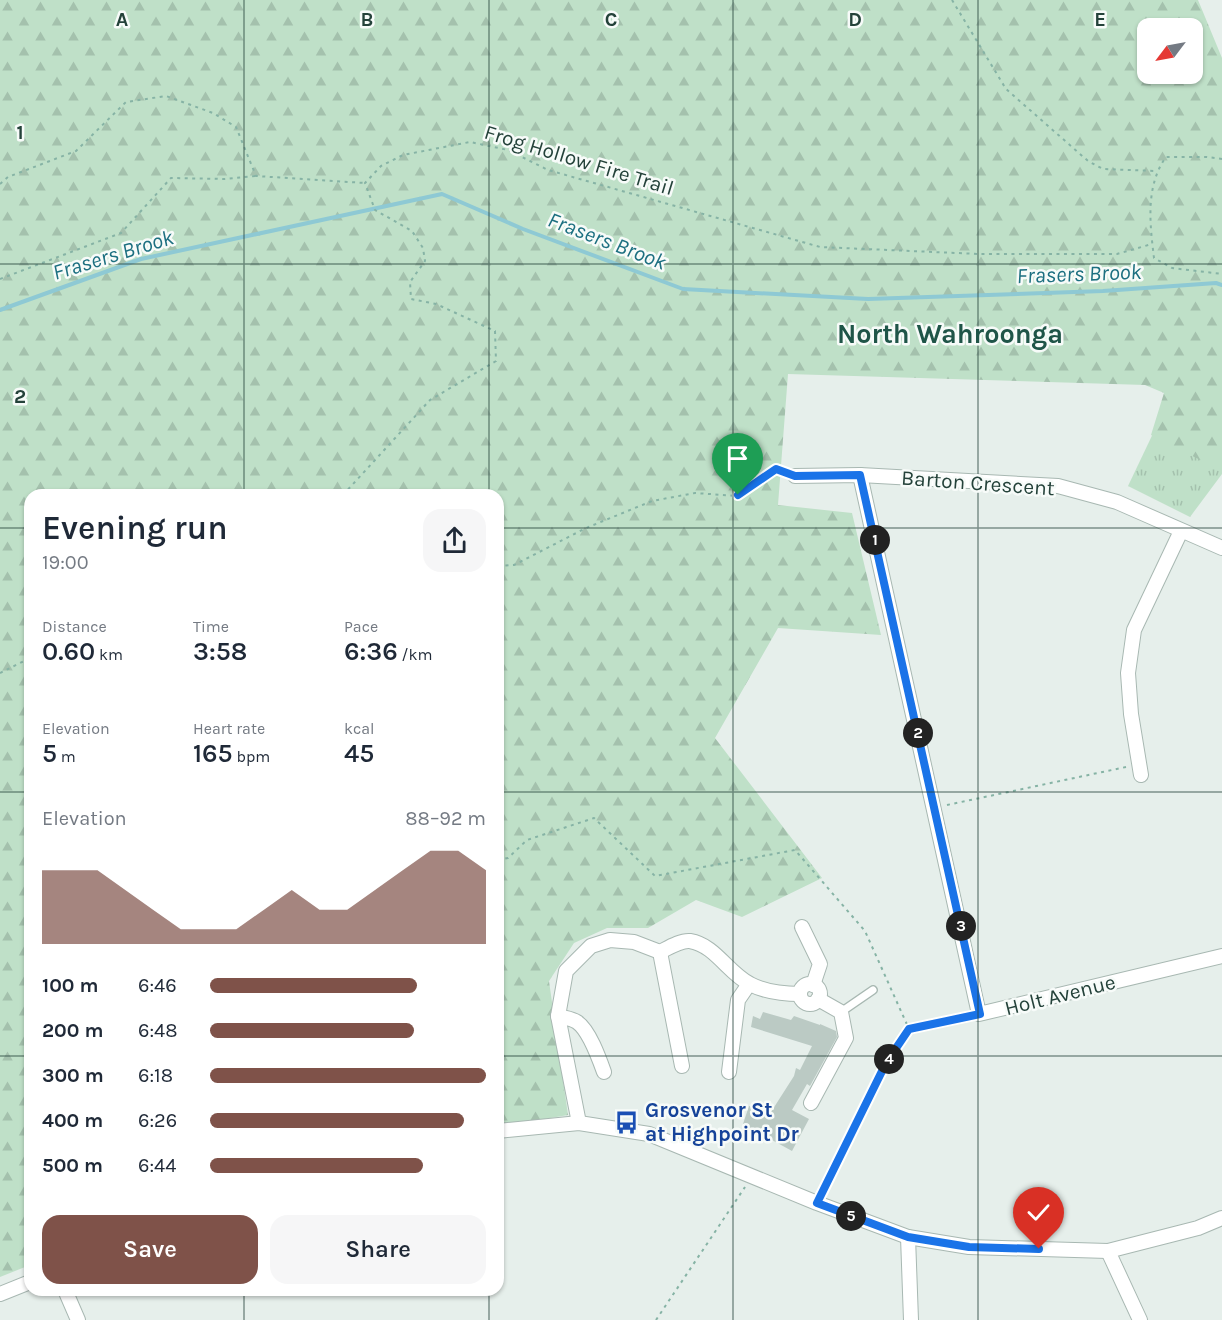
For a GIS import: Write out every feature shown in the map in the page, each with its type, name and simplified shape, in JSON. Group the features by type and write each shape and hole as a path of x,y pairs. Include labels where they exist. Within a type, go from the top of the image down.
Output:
{"street":[{"name":"Barton Crescent","path":"795,476 860,475 1058,486 1117,502 1222,548"},
{"name":"Holt Avenue","path":"860,475 980,1014 1222,956"},
{"path":"1142,775 1131,714 1128,673 1134,630 1181,531"},
{"path":"802,927 820,964 813,985"},
{"path":"579,1123 558,1016 566,970 591,946 610,940 634,942 660,952 687,940 706,945 722,963 749,984 774,992 800,994"},
{"path":"660,952 682,1066"},
{"path":"729,1072 738,1000 749,984"},
{"path":"813,985 819,993 818,999 813,1004 806,1004 800,994 804,986 813,985"},
{"path":"811,1103 846,1038 841,1012 818,999"},
{"path":"558,1016 580,1023 599,1056 604,1072"},
{"path":"504,1130 579,1123 649,1134 817,1203 908,1237 969,1247 1108,1251 1198,1228 1222,1218"},
{"path":"908,1237 911,1320"},
{"path":"1108,1251 1140,1320"},
{"path":"0,1294 24,1284"},
{"path":"68,1296 78,1320"}],"lane":[{"path":"841,1012 873,990"}],"path":[{"path":"952,0 1006,89 1088,161 1102,169 1156,171"},
{"path":"0,184 8,177 76,151 126,102 166,96 213,113 236,127 256,176"},
{"name":"Frog Hollow Fire Trail","path":"365,183 381,166 403,155 470,142 507,150 548,170 820,247 979,254 1117,254 1152,244"},
{"path":"1222,159 1166,157 1156,171 1150,205 1154,258 1172,268 1222,274"},
{"path":"0,279 121,232 171,178 225,179 256,176 365,183 375,210 412,231 423,248 425,261 410,282 411,299 436,304 495,332 496,361 430,400 348,489"},
{"path":"504,566 514,565 586,528 652,501 695,493 738,495 776,469 795,476"},
{"path":"0,673 24,661"},
{"path":"935,807 1124,766"},
{"path":"504,859 508,858 527,840 594,818 655,876 795,850 866,931 909,1029"},
{"path":"817,1203 886,1063 909,1029 980,1014"},
{"path":"657,1320 753,1175"}],"green space":[{"path":"0,0 1198,0 1222,58 1222,471 1151,435 1164,393 1145,385 788,374 778,505 852,513 881,635 778,628 715,738 822,878 742,917 696,900 648,928 607,928 574,943 549,981 568,1115 504,1126 504,489 24,489 24,1267 0,1277"},
{"path":"1168,402 1222,406 1222,474 1190,517 1128,486"}],"building":[{"path":"763,1012 791,1020 794,1016 836,1031 837,1037 810,1086 807,1084 792,1110 809,1119 792,1151 743,1124 749,1106 771,1112 794,1076 796,1068 800,1070 812,1046 751,1027 753,1016 760,1019"}],"waterway":[{"name":"Frasers Brook","path":"0,310 141,259 442,194 523,229 683,289 868,299 1103,291 1216,283 1222,285"}],"place":[{"name":"Grosvenor St at Highpoint Dr","path":"627,1122"}],"district":[{"name":"North Wahroonga","path":"950,334"}],"route":[{"path":"738,495 776,469 795,476 860,475 980,1014 909,1029 886,1063 817,1203 908,1237 969,1247 1039,1249"}]}
